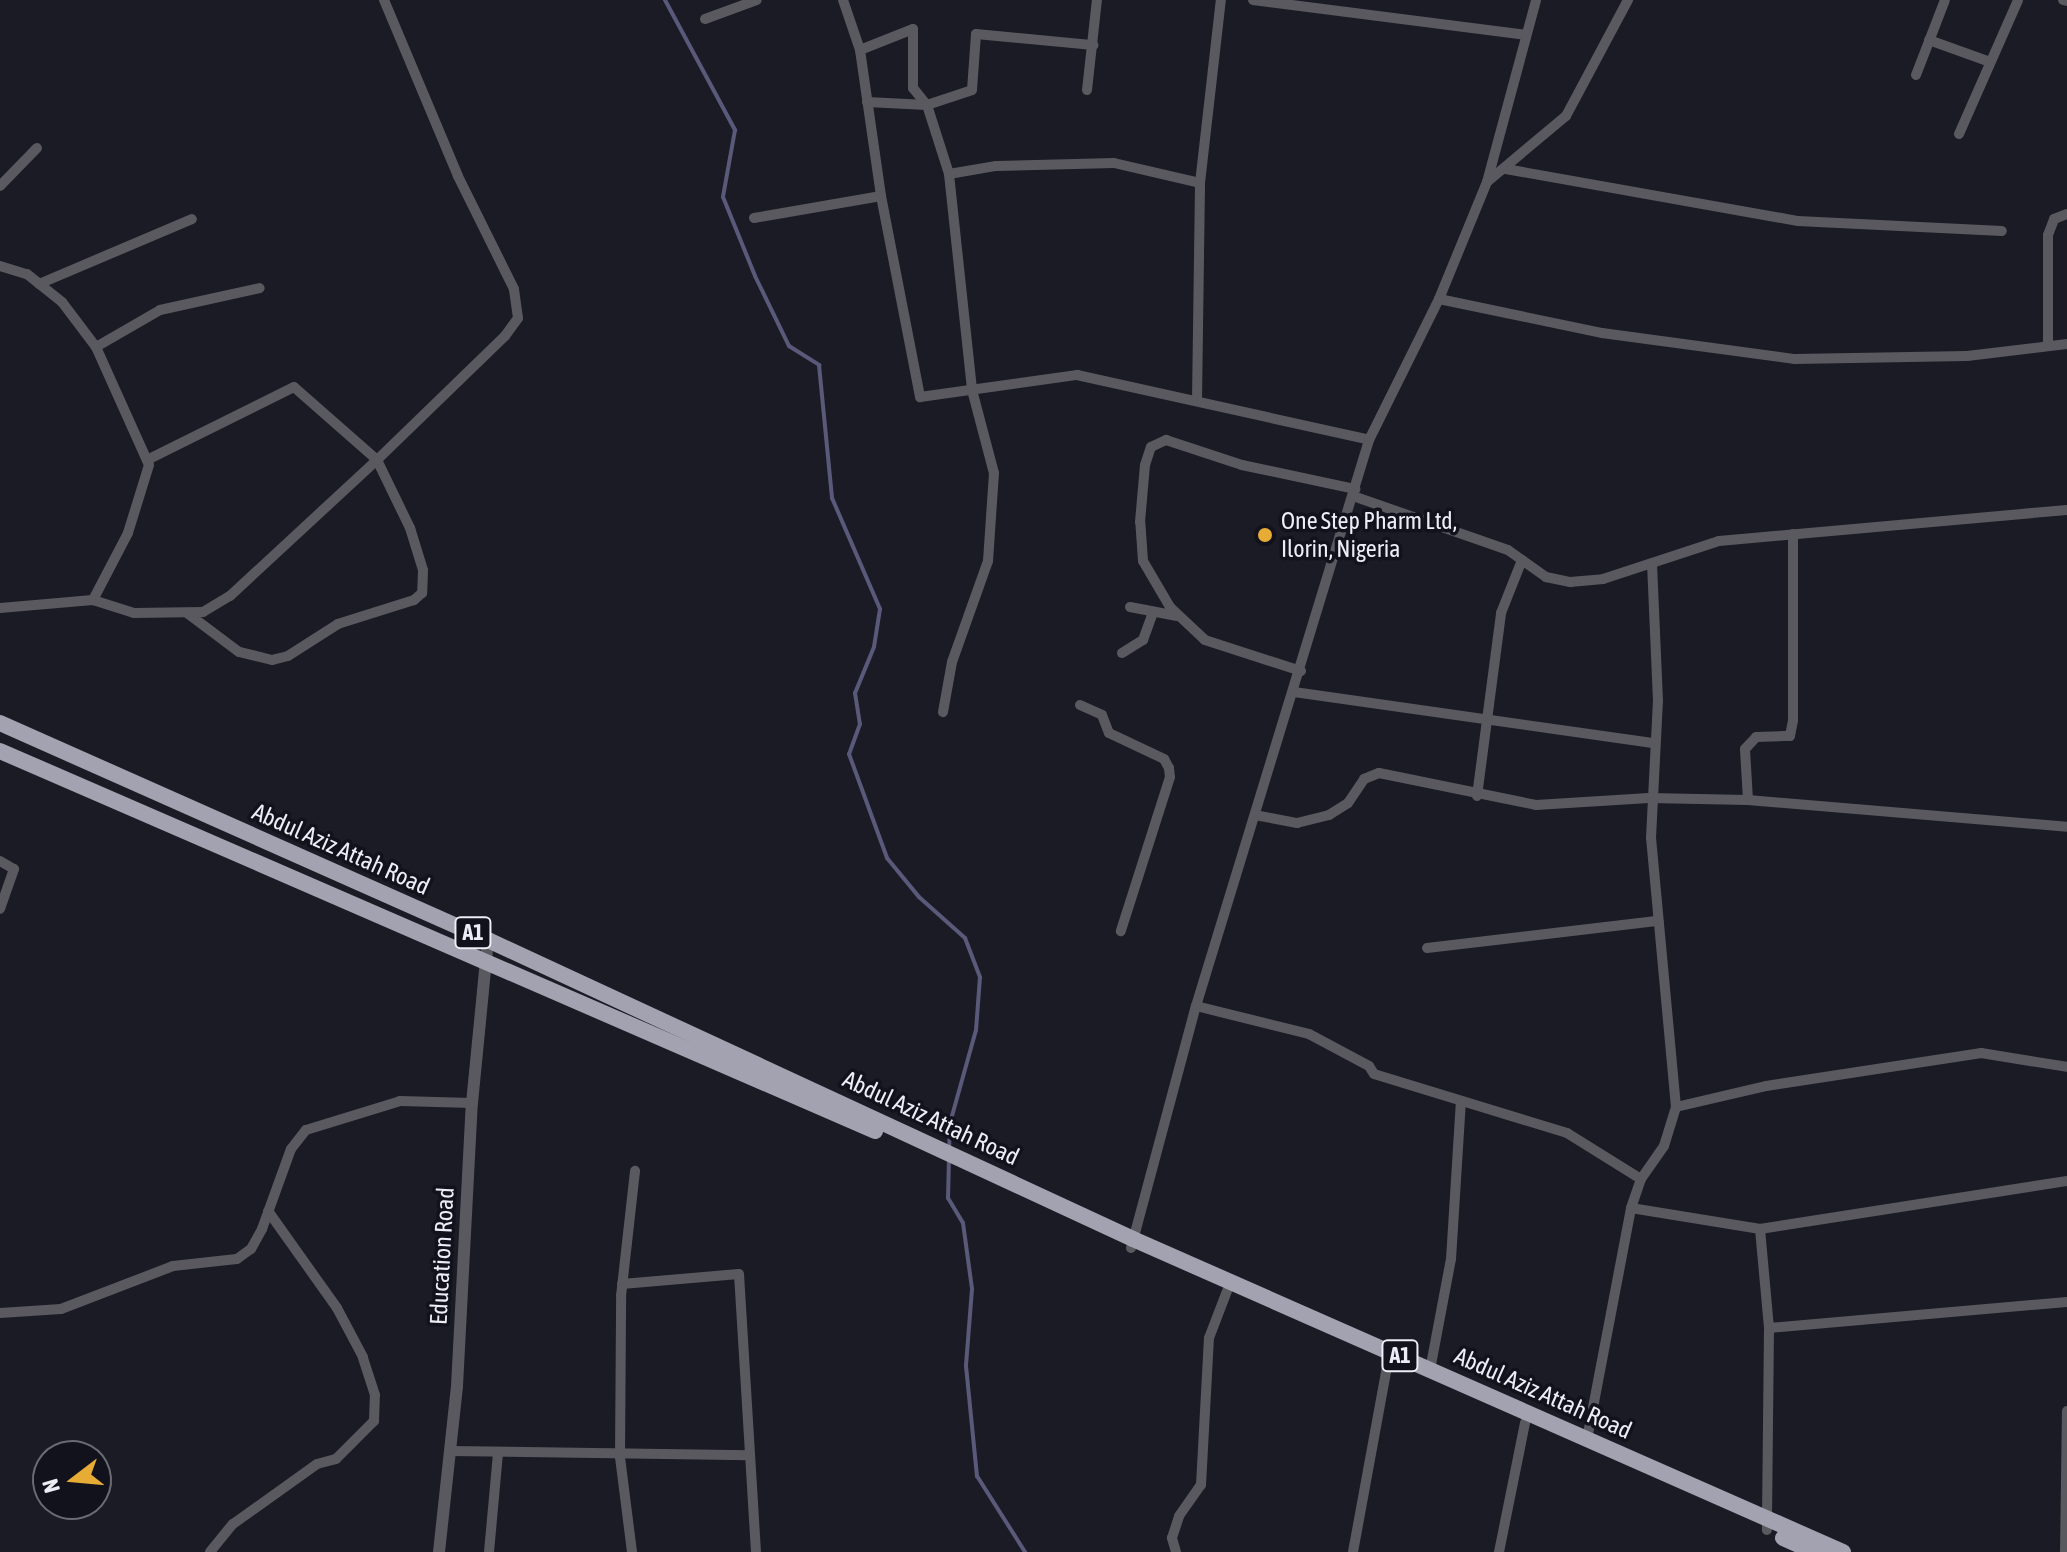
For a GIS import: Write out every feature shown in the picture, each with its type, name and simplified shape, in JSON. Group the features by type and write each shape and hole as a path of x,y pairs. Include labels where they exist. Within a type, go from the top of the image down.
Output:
{"highway":[{"name":"Abdul Aziz Attah Road","path":"0,723 488,940 1132,1243 1587,1439 1769,1525 1815,1552"},
{"name":"Abdul Aziz Attah Road","path":"0,751 948,1158"},
{"name":"Abdul Aziz Attah Road","path":"1132,1243 1227,1291 1525,1423 1769,1525 1843,1552"}],"street":[{"path":"0,608 93,600 134,613 203,612 230,596 377,460 505,336 518,318 514,289 458,176 384,0"},
{"path":"705,19 757,0"},
{"path":"843,0 860,50 881,196 914,385 920,397 1077,375 1369,440"},
{"path":"1087,90 1097,0"},
{"path":"1197,400 1200,183 1221,0"},
{"path":"1253,0 1525,35"},
{"path":"1132,1243 1196,1006 1301,671 1369,440 1439,299 1487,182 1536,0"},
{"path":"1487,182 1566,116 1628,0"},
{"path":"1916,75 1945,0"},
{"path":"1959,134 2018,0"},
{"path":"860,50 913,29 913,88 927,105 949,174 972,390 994,473 988,561 952,662 943,712"},
{"path":"867,102 927,105 972,90 976,34 1093,45"},
{"path":"1929,40 1990,62"},
{"path":"0,186 37,148"},
{"path":"949,174 996,166 1114,163 1200,183"},
{"path":"1506,169 1798,221 2002,231"},
{"path":"754,218 881,196"},
{"path":"2048,343 2048,235 2054,219 2067,214"},
{"path":"39,284 192,219"},
{"path":"0,255 6,267 39,284 62,302 96,347 147,460 149,471 128,533 93,600"},
{"path":"96,347 160,310 260,288"},
{"path":"1439,299 1602,333 1795,359 1967,356 2048,343 2067,344"},
{"path":"147,460 287,386 300,391 377,460 410,528 423,570 422,593 414,600 338,624 288,656 272,660 239,652 187,613"},
{"path":"1301,671 1205,640 1177,616 1143,561 1140,522 1151,447 1166,440 1242,465 1354,492 1508,550 1546,577 1570,582 1603,579 1719,541 2067,510"},
{"path":"1748,800 1745,749 1756,737 1790,736 1793,534"},
{"path":"1477,796 1501,613 1522,560"},
{"path":"1587,1439 1631,1208 1641,1179 1664,1146 1676,1107 1649,798 1658,701 1652,563"},
{"path":"1130,607 1177,616"},
{"path":"1122,653 1143,640 1153,612"},
{"path":"1294,692 1654,743"},
{"path":"1080,705 1102,715 1109,733 1164,759 1169,768 1170,777 1121,931"},
{"path":"1255,815 1297,823 1329,815 1348,803 1364,779 1379,773 1477,796 1536,805 1649,798 1748,800 2067,827"},
{"path":"0,861 14,869 0,909"},
{"path":"1427,948 1658,921"},
{"name":"Education Road","path":"439,1552 449,1451 472,1103 488,940"},
{"path":"1196,1006 1309,1034 1369,1066 1374,1074 1567,1133 1641,1179"},
{"path":"1676,1107 1766,1086 1981,1053 2067,1067"},
{"path":"0,1313 61,1309 173,1266 237,1259 251,1249 291,1149 306,1130 400,1101 472,1103"},
{"path":"1430,1370 1451,1259 1461,1101"},
{"path":"632,1552 620,1457 622,1284 635,1171"},
{"path":"1631,1208 1760,1229 2067,1181"},
{"path":"210,1552 233,1524 317,1464 336,1459 374,1421 375,1395 363,1357 337,1308 268,1211"},
{"path":"1760,1229 1769,1328 1769,1525"},
{"path":"622,1284 739,1274 756,1552"},
{"path":"1176,1552 1172,1538 1179,1516 1197,1498 1203,1476 1209,1338 1227,1291"},
{"path":"1769,1328 2067,1302"},
{"path":"1353,1552 1388,1362"},
{"path":"2065,1552 2067,1411"},
{"path":"1499,1552 1525,1423"},
{"path":"449,1451 620,1457 750,1455"},
{"path":"489,1552 498,1454"}],"waterway":[{"path":"665,0 735,130 723,197 755,276 789,346 819,365 832,498 880,609 874,647 855,693 860,724 849,754 887,858 919,897 965,938 980,977 976,1030 950,1123 949,1149"},
{"path":"949,1158 948,1198 963,1223 972,1289 966,1366 977,1476 1025,1552"}],"place":[{"name":"One Step Pharm Ltd, Ilorin, Nigeria","path":"1265,535"}]}
